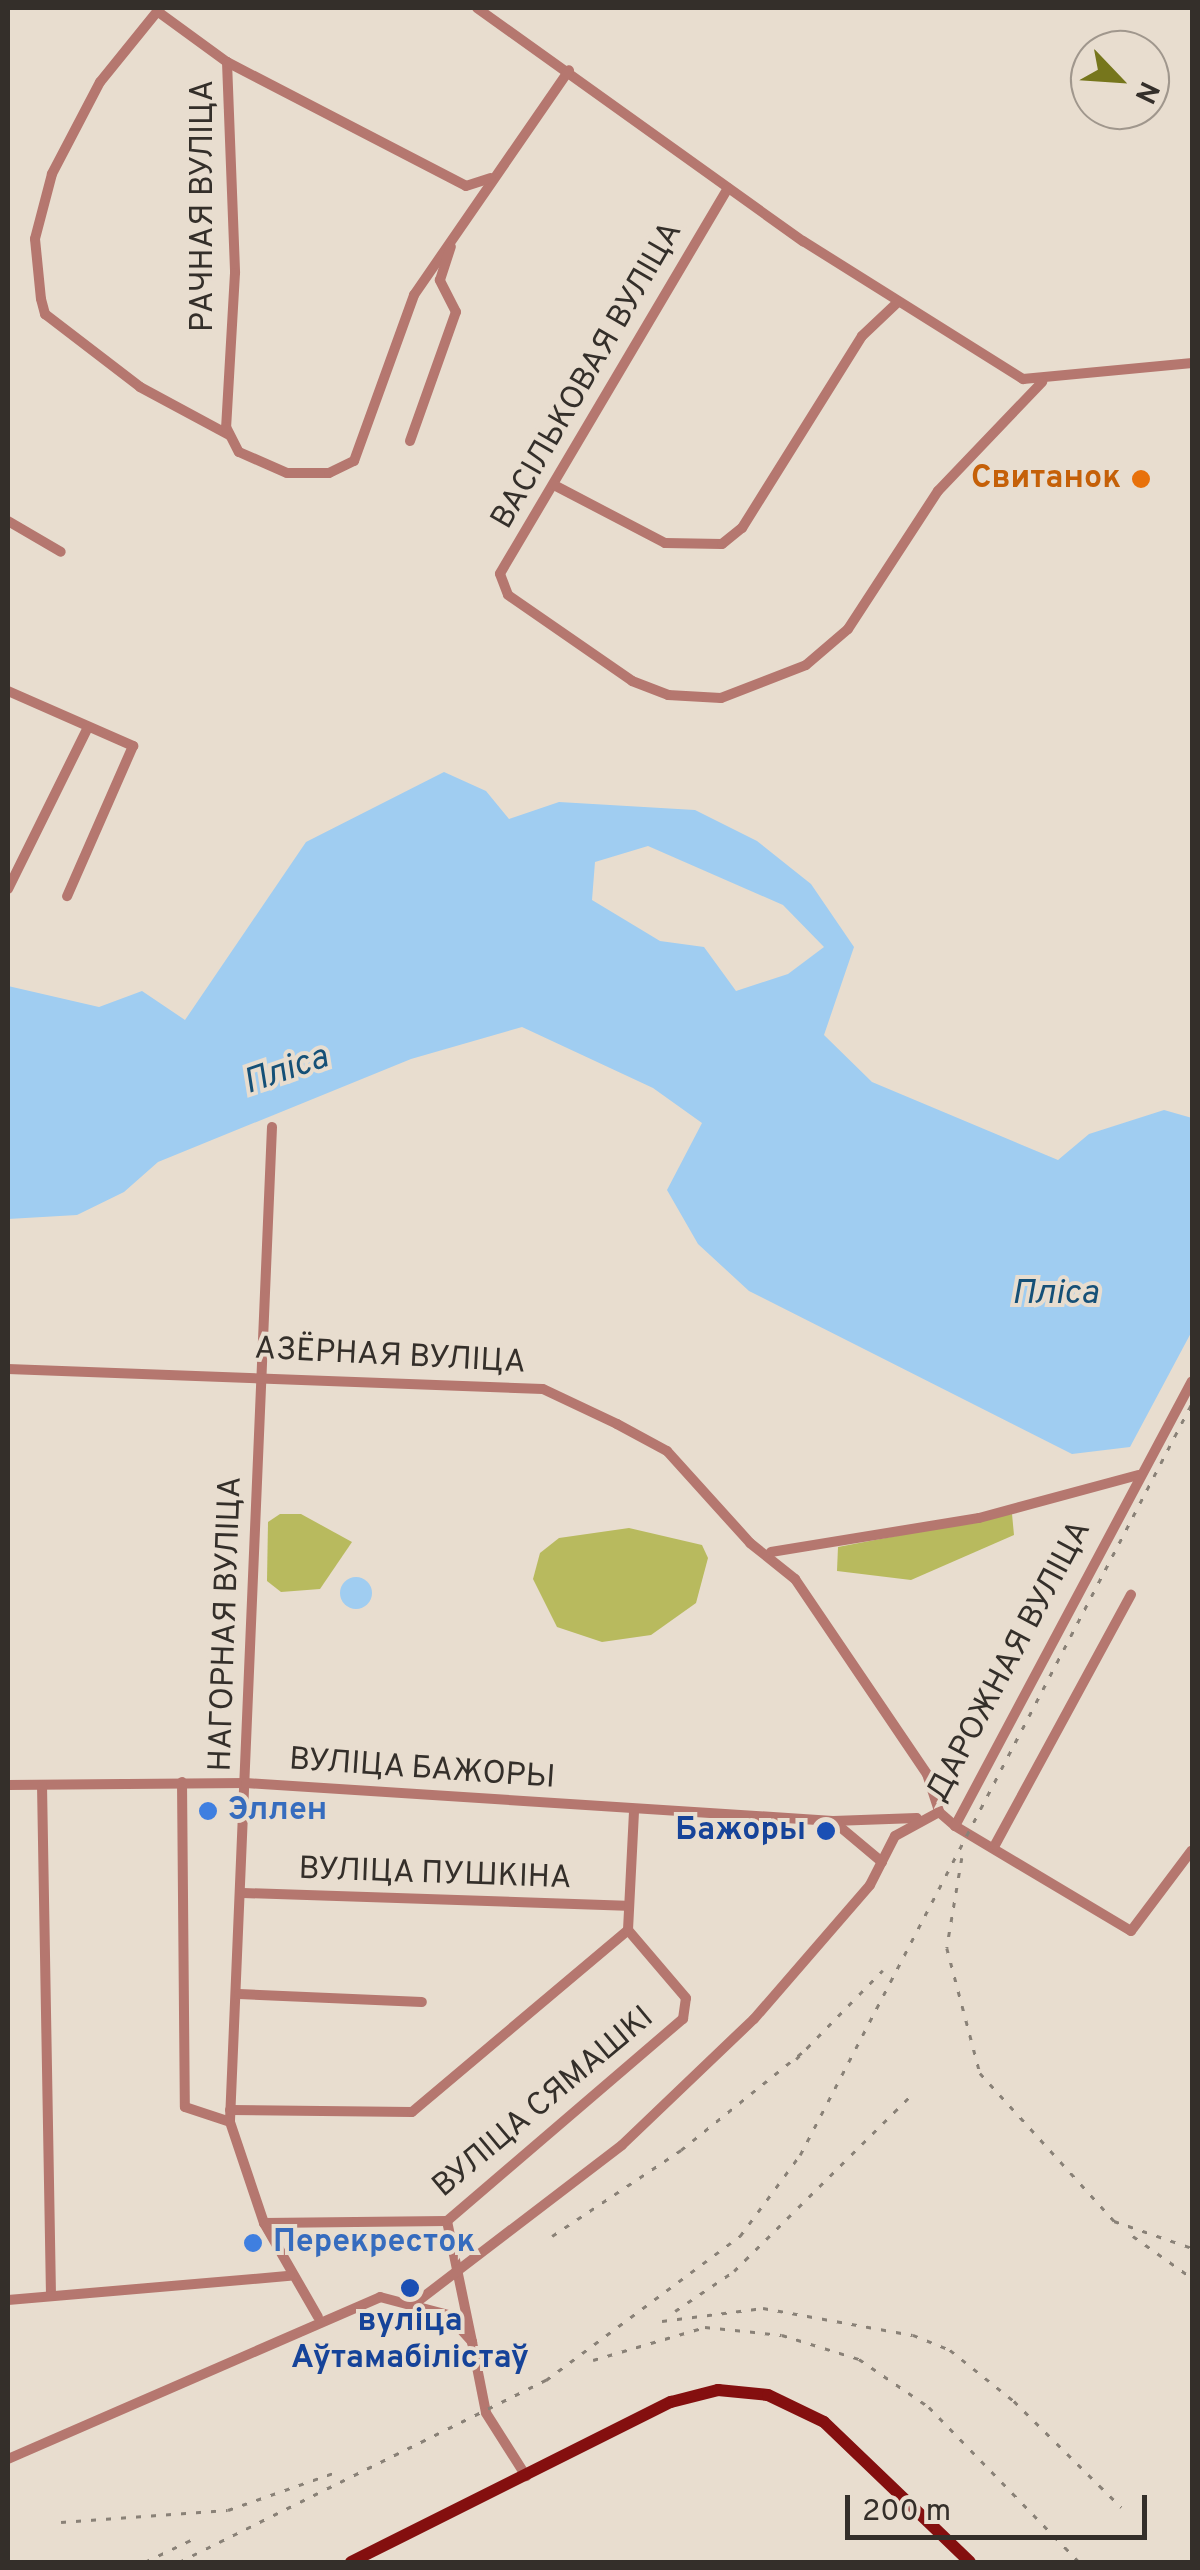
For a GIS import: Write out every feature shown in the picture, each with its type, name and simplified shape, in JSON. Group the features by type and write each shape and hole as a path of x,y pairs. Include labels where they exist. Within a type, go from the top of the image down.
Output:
{"main road":[{"path":"352,2562 670,2402 747,2390 824,2422 970,2562"}],"street":[{"path":"476,8 569,70 728,188 1023,380 1042,382 1192,363"},
{"path":"159,9 100,82 52,174 35,239 44,314 140,387 229,436 240,452 287,473 329,474 354,461 414,295 569,70"},
{"name":"РАЧНАЯ ВУЛІЦА","path":"159,9 227,62 229,436"},
{"path":"227,62 466,186 492,178"},
{"name":"ВАСІЛЬКОВАЯ ВУЛІЦА","path":"728,188 500,574 508,595 632,682 704,697 762,688 848,629 938,491 1042,382"},
{"path":"410,441 456,312 440,280 454,237"},
{"path":"554,485 664,543 722,544 742,528 862,336 898,302"},
{"path":"8,521 62,552"},
{"path":"8,691 133,746 67,896"},
{"path":"8,889 88,729"},
{"name":"НАГОРНАЯ ВУЛІЦА","path":"272,1126 239,1994 230,2116 264,2223 290,2276 318,2317"},
{"name":"АЗЁРНАЯ ВУЛІЦА","path":"8,1368 260,1375 543,1390 667,1451 750,1543 771,1552 876,1694 927,1774 939,1812"},
{"name":"ДАРОЖНАЯ ВУЛІЦА","path":"418,2301 455,2264 627,2140 781,1992 917,1818 939,1812 954,1826 1192,1380"},
{"path":"771,1552 978,1518 1139,1474"},
{"path":"996,1845 1132,1594"},
{"name":"НАГОРНАЯ ВУЛІЦА","path":"182,1782 185,2108 230,2116"},
{"name":"ВУЛІЦА БАЖОРЫ","path":"8,1785 246,1783 833,1821 917,1818"},
{"path":"42,1785 50,2294"},
{"path":"230,2116 412,2112 622,1930 620,1906 634,1810"},
{"path":"833,1821 882,1862"},
{"path":"954,1826 996,1845 1131,1931 1192,1850"},
{"name":"ВУЛІЦА ПУШКІНА","path":"243,1893 620,1906"},
{"name":"ВУЛІЦА СЯМАШКІ","path":"264,2223 446,2222 682,2020 686,1998 622,1930"},
{"path":"239,1994 422,2002"},
{"path":"446,2222 486,2412 526,2476"},
{"path":"8,2300 290,2276"},
{"path":"8,2460 318,2317 380,2297 418,2301 472,2342"}],"shaded area":[{"path":"280,1514 301,1514 352,1542 320,1589 281,1592 267,1581 268,1522"},
{"path":"1012,1514 1014,1535 911,1580 837,1571 838,1547"},
{"path":"629,1528 702,1545 708,1558 696,1603 651,1635 602,1642 557,1627 533,1579 540,1553 559,1538"}],"water":[{"name":"Пліса","path":"444,772 486,791 509,819 559,802 695,810 757,841 811,884 854,947 824,1035 872,1082 1058,1160 1089,1134 1164,1110 1192,1118 1192,1331 1130,1447 1072,1454 749,1291 698,1244 667,1190 702,1123 653,1088 522,1027 411,1059 158,1162 124,1192 77,1215 8,1219 8,986 99,1007 142,991 185,1020 306,842","holes":["648,846 783,905 824,947 788,974 736,991 704,947 660,941 592,900 595,862"]},
{"path":"356,1577 368,1581 372,1593 368,1605 356,1609 344,1605 340,1593 344,1581"}],"railway":[{"path":"179,2562 546,2380 740,2236 800,2155 1192,1403"},
{"path":"962,1858 947,1948 980,2073 1114,2221 1192,2248"},
{"path":"796,2059 883,1970"},
{"path":"552,2236 681,2150 805,2050"},
{"path":"675,2311 734,2271 914,2092"},
{"path":"1133,2236 1192,2278"},
{"path":"662,2321 763,2308 913,2335 950,2350 1014,2401 1121,2507"},
{"path":"593,2360 705,2327 782,2335 859,2359 929,2407 1079,2562"},
{"path":"61,2522 228,2510 339,2471"},
{"path":"145,2562 195,2538"}],"place":[{"name":"Свитанок","path":"1141,479"},
{"name":"Эллен","path":"208,1811"},
{"name":"Бажоры","path":"826,1831"},
{"name":"Перекресток","path":"253,2243"},
{"name":"вуліца Аўтамабілістаў","path":"410,2288"}]}
